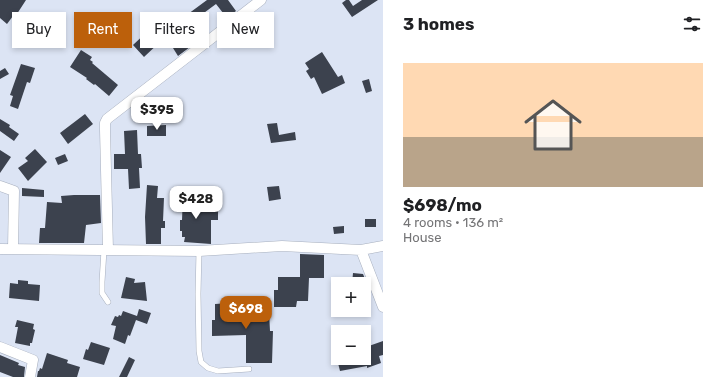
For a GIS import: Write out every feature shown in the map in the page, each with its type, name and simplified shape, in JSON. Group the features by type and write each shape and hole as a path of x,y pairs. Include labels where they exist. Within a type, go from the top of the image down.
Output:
{"street":[{"path":"106,250 105,123 107,118 261,0"},
{"path":"0,186 14,192 13,249"},
{"path":"0,248 199,252 282,246 361,250 383,246"},
{"path":"361,250 383,308"},
{"path":"0,347 34,360 30,377"}],"lane":[{"path":"106,250 102,293 108,302"},
{"path":"199,252 198,310 199,351 201,362 208,368 218,370 249,369"}],"building":[{"path":"0,0 26,0 18,12 12,12 12,17 7,24 0,18"},
{"path":"207,0 228,0 236,11 222,12 216,4 205,12 191,12"},
{"path":"349,0 353,6 362,0 378,0 352,17 342,3"},
{"path":"140,38 140,48 154,48 144,57 133,45"},
{"path":"173,48 189,48 178,56"},
{"path":"81,50 92,57 90,60 93,62 92,63 118,85 109,96 95,84 94,85 86,79 87,78 70,67"},
{"path":"322,52 338,77 342,75 345,83 322,94 314,77 311,79 306,71 309,69 305,63"},
{"path":"21,64 35,68 30,83 27,82 18,109 10,106 13,96 10,95"},
{"path":"5,68 9,74 0,79 0,71"},
{"path":"369,79 372,91 366,93 362,81"},
{"path":"85,114 93,124 68,144 60,133"},
{"path":"0,119 10,125 9,127 19,134 14,141 0,131"},
{"path":"277,123 279,135 295,132 296,140 271,143 267,124"},
{"path":"166,125 166,136 147,136 147,126"},
{"path":"137,130 138,154 141,154 142,168 139,168 140,188 129,189 128,169 114,169 114,154 125,154 124,131"},
{"path":"35,149 47,162 28,181 18,168 28,161 25,158"},
{"path":"0,150 11,157 0,173"},
{"path":"65,154 68,161 58,165 55,158"},
{"path":"147,185 158,186 157,198 164,198 163,221 165,221 165,228 161,228 161,244 146,244 145,217"},
{"path":"279,186 281,199 269,201 267,187"},
{"path":"22,188 44,190 44,197 22,196"},
{"path":"186,193 201,193 201,210 218,210 218,220 211,220 211,244 184,242 185,237 182,237 182,231 180,231 180,220 182,220 183,195 186,196"},
{"path":"100,195 101,223 86,225 84,243 39,243 40,228 45,228 47,202 62,203 61,196"},
{"path":"365,219 376,219 376,227 365,227"},
{"path":"344,226 344,233 334,234 333,227"},
{"path":"300,254 324,255 324,278 309,278 308,301 297,301 296,307 274,307 274,290 278,290 278,277 300,277"},
{"path":"353,273 363,274 364,277 353,277"},
{"path":"126,277 135,279 134,283 145,282 147,301 121,298"},
{"path":"18,280 28,281 28,284 40,285 39,301 9,298 10,283 18,284"},
{"path":"231,299 239,299 239,312 269,312 270,331 273,331 272,363 246,363 246,335 212,336 212,320 215,320 215,304 231,303"},
{"path":"139,309 151,313 147,324 136,320 130,336 128,335 125,344 113,339 116,326 111,325 115,316 121,316 123,311 137,316"},
{"path":"17,320 34,324 33,329 35,330 30,346 15,343 18,327 15,327"},
{"path":"383,341 383,355 379,356 381,363 367,368 367,366 340,371 338,365 371,365 371,345"},
{"path":"91,342 110,348 104,365 83,359 86,349 88,350"},
{"path":"47,353 68,360 67,363 80,367 77,377 37,377 38,371 40,368 42,369"},
{"path":"0,355 19,363 18,365 25,367 24,377 13,377 0,372"},
{"path":"129,357 135,360 127,377 119,377"}]}
